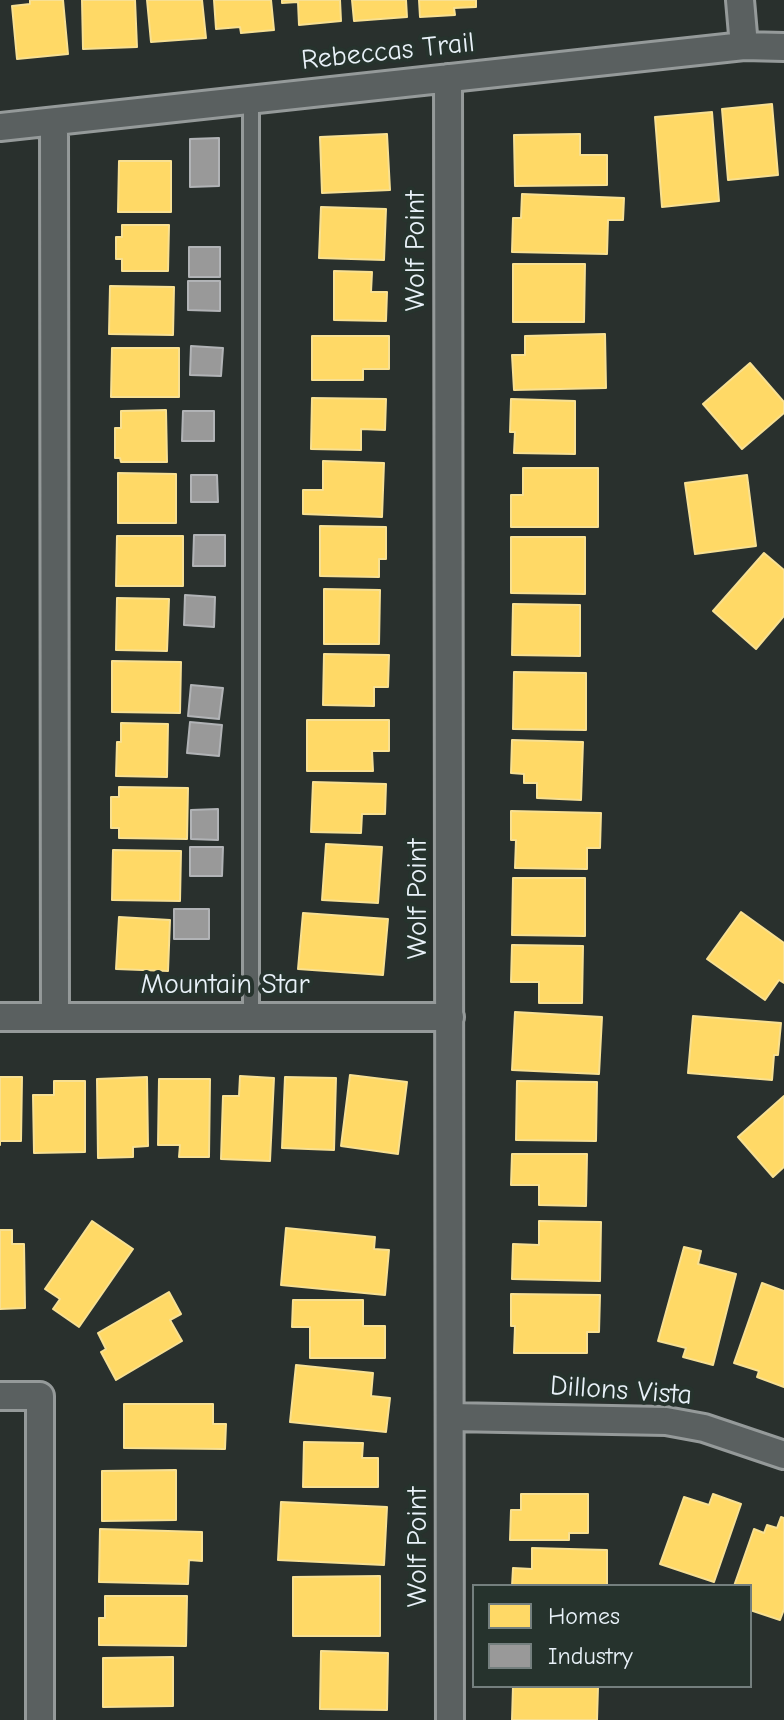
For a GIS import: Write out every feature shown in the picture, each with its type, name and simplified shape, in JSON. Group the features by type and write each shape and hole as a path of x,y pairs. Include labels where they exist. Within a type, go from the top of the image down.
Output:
{"street":[{"path":"740,0 744,46"},
{"name":"Rebeccas Trail","path":"0,127 744,46 784,47"},
{"name":"Wolf Point","path":"448,78 450,1720"},
{"path":"54,122 55,1017"},
{"name":"Mountain Star","path":"0,1017 450,1017"},
{"path":"0,1396 40,1396 40,1720"},
{"name":"Dillons Vista","path":"450,1417 666,1421 704,1428 784,1455"}],"lane":[{"path":"251,100 251,1018"}],"building: Homes":[{"path":"30,0 63,0 68,54 17,59 12,6 30,4"},
{"path":"82,0 135,0 137,47 83,49"},
{"path":"147,0 202,0 206,38 151,42"},
{"path":"214,0 271,0 274,30 241,33 240,27 216,29"},
{"path":"282,0 340,0 341,21 299,25 298,2 282,3"},
{"path":"352,0 406,0 407,17 354,21"},
{"path":"419,0 476,0 476,7 454,8 455,15 420,17"},
{"path":"772,104 778,175 728,180 722,109"},
{"path":"712,112 719,201 662,207 655,117"},
{"path":"387,134 390,190 322,193 320,137"},
{"path":"580,134 580,155 607,155 607,185 515,186 514,135"},
{"path":"119,161 171,161 171,212 118,212"},
{"path":"522,194 624,198 623,220 608,220 607,254 512,252 513,218 521,218"},
{"path":"321,207 386,209 384,260 319,258"},
{"path":"122,225 169,225 168,271 122,271 122,259 116,259 116,237 122,237"},
{"path":"513,264 585,264 584,322 513,322"},
{"path":"334,271 372,272 371,292 387,292 386,321 334,320"},
{"path":"110,286 174,287 173,335 109,334"},
{"path":"605,334 606,388 514,390 512,355 525,355 525,336"},
{"path":"312,336 389,336 389,369 363,369 363,380 312,380"},
{"path":"112,348 179,348 179,397 111,397"},
{"path":"750,363 784,402 784,413 742,449 703,404"},
{"path":"312,398 386,399 385,430 361,429 361,450 311,449"},
{"path":"511,399 575,401 575,454 514,453 515,432 510,432"},
{"path":"166,410 167,462 121,462 120,458 115,458 115,428 121,428 121,411"},
{"path":"323,461 384,463 382,517 303,514 303,490 323,490"},
{"path":"523,468 598,468 598,527 511,527 511,495 523,495"},
{"path":"118,473 176,474 176,523 118,523"},
{"path":"747,475 756,546 695,554 685,483"},
{"path":"320,526 386,527 386,559 379,559 379,577 320,576"},
{"path":"117,536 183,536 183,586 116,586"},
{"path":"511,537 585,537 585,594 511,593"},
{"path":"764,553 784,570 784,616 756,649 713,611"},
{"path":"324,589 380,590 379,644 324,644"},
{"path":"117,598 169,599 167,651 116,650"},
{"path":"513,604 580,605 580,656 512,655"},
{"path":"324,654 389,655 388,687 374,687 374,706 323,705"},
{"path":"112,661 181,662 180,713 112,712"},
{"path":"514,672 586,673 586,730 513,729"},
{"path":"307,720 389,720 389,751 372,751 373,771 307,771"},
{"path":"121,723 168,724 167,777 116,776"},
{"path":"512,740 583,742 581,800 537,798 537,783 524,783 524,774 511,773"},
{"path":"313,782 386,784 385,814 362,814 361,833 311,832"},
{"path":"119,787 188,788 187,839 119,838 119,828 111,828 111,797 119,797"},
{"path":"511,811 601,813 600,848 587,848 587,869 515,868 516,840 511,840"},
{"path":"326,844 382,847 378,903 322,900"},
{"path":"113,850 181,851 180,901 112,900"},
{"path":"513,878 585,878 585,936 512,935"},
{"path":"741,912 784,943 784,983 779,980 765,1000 707,959"},
{"path":"303,913 388,919 383,975 298,969"},
{"path":"119,917 170,920 168,971 116,969"},
{"path":"512,945 583,946 582,1003 539,1003 539,982 511,982"},
{"path":"515,1012 602,1017 599,1074 512,1070"},
{"path":"693,1016 781,1023 772,1080 688,1073"},
{"path":"350,1075 407,1082 398,1154 341,1146"},
{"path":"240,1076 274,1078 270,1161 221,1159 223,1096 239,1096"},
{"path":"0,1077 22,1077 21,1141 0,1141"},
{"path":"147,1077 148,1146 133,1147 133,1157 98,1158 97,1079"},
{"path":"285,1077 336,1078 334,1150 282,1148"},
{"path":"159,1079 210,1079 209,1157 179,1157 180,1145 158,1145"},
{"path":"54,1081 85,1081 85,1152 34,1153 33,1095 54,1095"},
{"path":"517,1081 597,1082 596,1141 516,1140"},
{"path":"784,1096 784,1167 773,1177 738,1137"},
{"path":"512,1154 587,1154 586,1206 539,1205 539,1185 511,1185"},
{"path":"92,1221 133,1249 79,1327 53,1309 60,1299 45,1289"},
{"path":"539,1221 601,1222 600,1281 512,1279 513,1244 539,1245"},
{"path":"286,1228 375,1237 374,1249 389,1250 385,1295 281,1285"},
{"path":"0,1230 12,1230 12,1244 24,1244 25,1308 0,1309"},
{"path":"684,1247 701,1251 698,1264 736,1274 713,1365 683,1357 686,1348 658,1341"},
{"path":"762,1283 784,1291 784,1387 757,1377 759,1371 734,1363"},
{"path":"169,1292 181,1314 170,1320 182,1341 116,1380 101,1352 106,1349 98,1333"},
{"path":"511,1294 600,1295 599,1332 587,1332 587,1353 514,1353"},
{"path":"293,1300 363,1300 363,1326 385,1326 385,1358 310,1358 310,1327 292,1327"},
{"path":"296,1365 373,1373 371,1396 390,1398 386,1432 290,1422"},
{"path":"124,1404 213,1404 213,1424 226,1424 225,1449 124,1448"},
{"path":"304,1442 363,1443 362,1458 378,1458 378,1487 303,1487"},
{"path":"176,1470 176,1520 102,1521 102,1471"},
{"path":"521,1494 588,1494 588,1533 569,1533 569,1540 510,1540 511,1510 521,1510"},
{"path":"713,1494 741,1504 714,1582 660,1564 684,1497 709,1505"},
{"path":"281,1502 387,1507 384,1565 278,1560"},
{"path":"781,1517 784,1518 784,1609 780,1620 752,1611 752,1584 735,1584 754,1529 764,1533 767,1525 777,1528"},
{"path":"100,1529 202,1532 202,1561 189,1560 188,1584 99,1582"},
{"path":"532,1548 607,1550 607,1584 512,1584 513,1568 532,1569"},
{"path":"380,1576 380,1636 293,1636 293,1577"},
{"path":"105,1596 187,1596 186,1646 99,1645 99,1618 105,1618"},
{"path":"321,1651 388,1653 387,1710 320,1709"},
{"path":"173,1657 173,1706 103,1707 103,1658"},
{"path":"513,1688 598,1688 597,1720 512,1720"}],"building: Industry":[{"path":"219,138 219,186 190,187 190,139"},
{"path":"189,247 220,247 220,277 189,277"},
{"path":"188,281 220,281 220,311 188,310"},
{"path":"191,346 223,348 221,376 190,375"},
{"path":"183,411 214,411 214,441 182,441"},
{"path":"191,475 217,475 218,502 191,502"},
{"path":"194,535 225,535 225,566 193,566"},
{"path":"185,595 215,597 214,627 184,625"},
{"path":"191,685 223,688 219,719 188,716"},
{"path":"190,722 222,725 219,756 187,753"},
{"path":"218,809 218,840 191,839 191,810"},
{"path":"190,847 223,847 222,876 190,876"},
{"path":"174,909 209,909 209,939 174,939"}]}
